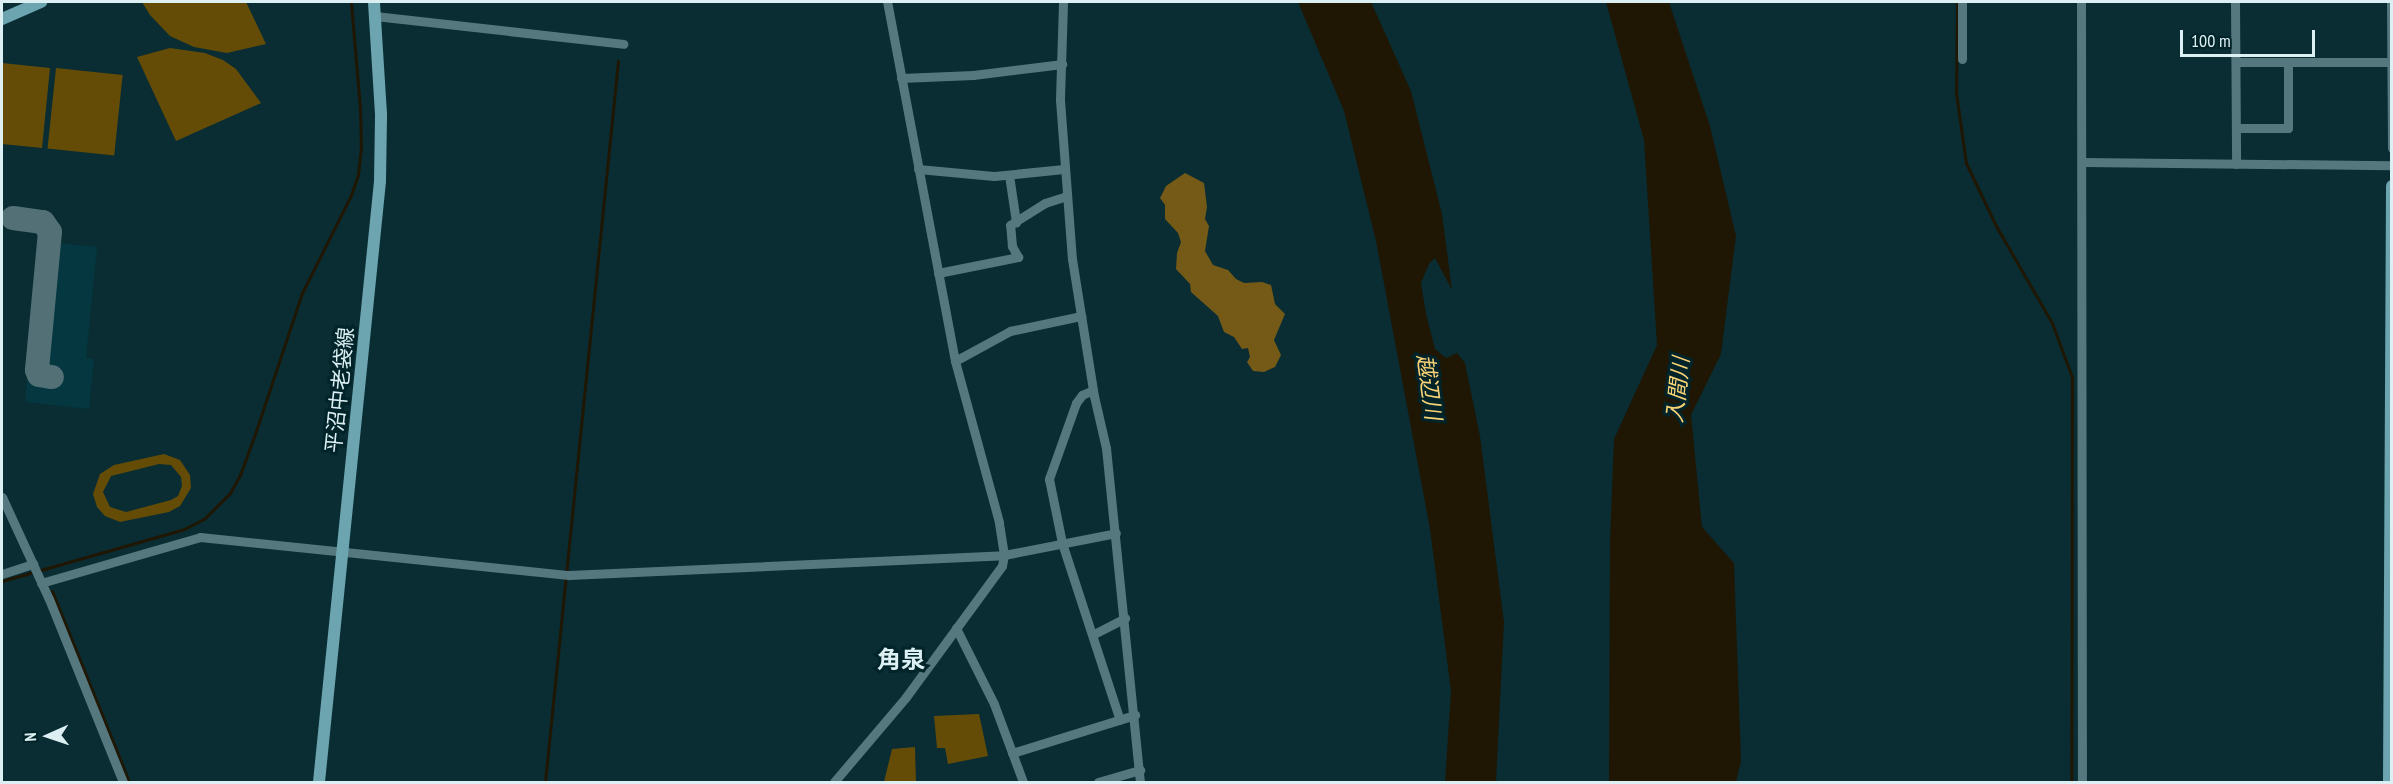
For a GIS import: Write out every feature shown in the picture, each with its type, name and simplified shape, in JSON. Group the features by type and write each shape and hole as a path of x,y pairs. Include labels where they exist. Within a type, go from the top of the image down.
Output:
{"main road":[{"path":"2,19 41,2"},
{"name":"平沼中老袋線","path":"319,783 380,181 381,114 374,2"},
{"path":"2389,783 2391,186"}],"street":[{"path":"834,783 906,697 1002,566 1004,555 999,522 955,361 887,2"},
{"path":"1962,2 1962,59"},
{"path":"2081,2 2082,783"},
{"path":"2235,2 2236,164"},
{"path":"2391,2 2391,148"},
{"path":"1063,3 1064,169 1072,259 1093,390 1106,448 1140,783"},
{"path":"375,16 623,44"},
{"path":"2236,62 2391,62"},
{"path":"2236,128 2288,128 2288,62"},
{"path":"901,78 973,75 1062,64"},
{"path":"2083,162 2391,165"},
{"path":"918,169 994,176 1064,169"},
{"path":"1009,175 1016,222"},
{"path":"938,273 1018,257 1012,246 1010,225 1045,204 1066,196"},
{"path":"955,361 1010,331 1081,316"},
{"path":"1093,390 1082,394 1076,403 1049,473 1062,543 1094,634 1120,720"},
{"path":"2,497 33,564 123,783"},
{"path":"41,583 200,537 568,575 1004,555 1116,533"},
{"path":"2,574 33,564"},
{"path":"1094,634 1125,618"},
{"path":"956,628 994,704 1023,783"},
{"path":"1012,753 1135,716"},
{"path":"1098,783 1140,770"}],"shaded area":[{"path":"142,2 246,2 266,44 227,53 194,47 170,36 150,15"},
{"path":"170,48 205,53 223,60 236,69 261,103 176,141 137,57"},
{"path":"2,63 50,68 42,148 2,144"},
{"path":"56,68 123,75 114,156 48,149"},
{"path":"1185,173 1204,183 1207,207 1205,219 1209,226 1205,251 1213,265 1228,270 1236,279 1244,283 1262,282 1271,285 1275,304 1285,314 1274,340 1281,355 1275,367 1264,372 1253,371 1247,362 1250,357 1248,348 1242,349 1234,337 1224,332 1218,316 1191,292 1190,284 1176,269 1177,253 1181,242 1178,233 1165,219 1165,205 1160,198 1166,186"},
{"path":"41,241 97,247 86,358 94,359 89,409 25,402"},
{"path":"164,454 180,460 190,475 191,488 180,506 169,512 120,522 105,516 97,507 93,494 100,474 114,465","holes":["159,464 171,465 181,477 182,486 178,496 126,512 110,507 103,492 111,476"]},
{"path":"979,714 988,756 948,764 945,748 937,748 934,716"},
{"path":"915,747 916,782 884,782 892,749"}],"water":[{"name":"越辺川","path":"1298,2 1371,2 1411,91 1442,214 1452,290 1435,258 1429,264 1421,283 1426,314 1435,349 1446,358 1457,353 1465,363 1480,436 1504,622 1496,782 1445,782 1451,691 1430,529 1376,241 1344,111"},
{"name":"入間川","path":"1606,2 1669,2 1710,126 1736,236 1721,354 1691,415 1702,527 1734,563 1741,761 1736,782 1609,782 1610,540 1614,439 1657,345 1644,140"}],"waterway":[{"path":"2,581 184,529 204,519 230,493 240,475 256,431 302,293 351,195 358,175 361,148 360,108 351,2"},
{"path":"1957,2 1956,93 1966,163 1996,226 2052,323 2072,377 2071,782"},
{"path":"545,782 618,61"},
{"path":"52,591 129,782"}],"taxiway":[{"path":"13,218 43,222 50,232 37,370 39,375 52,377"}],"district":[{"name":"角泉","path":"901,660"}]}
